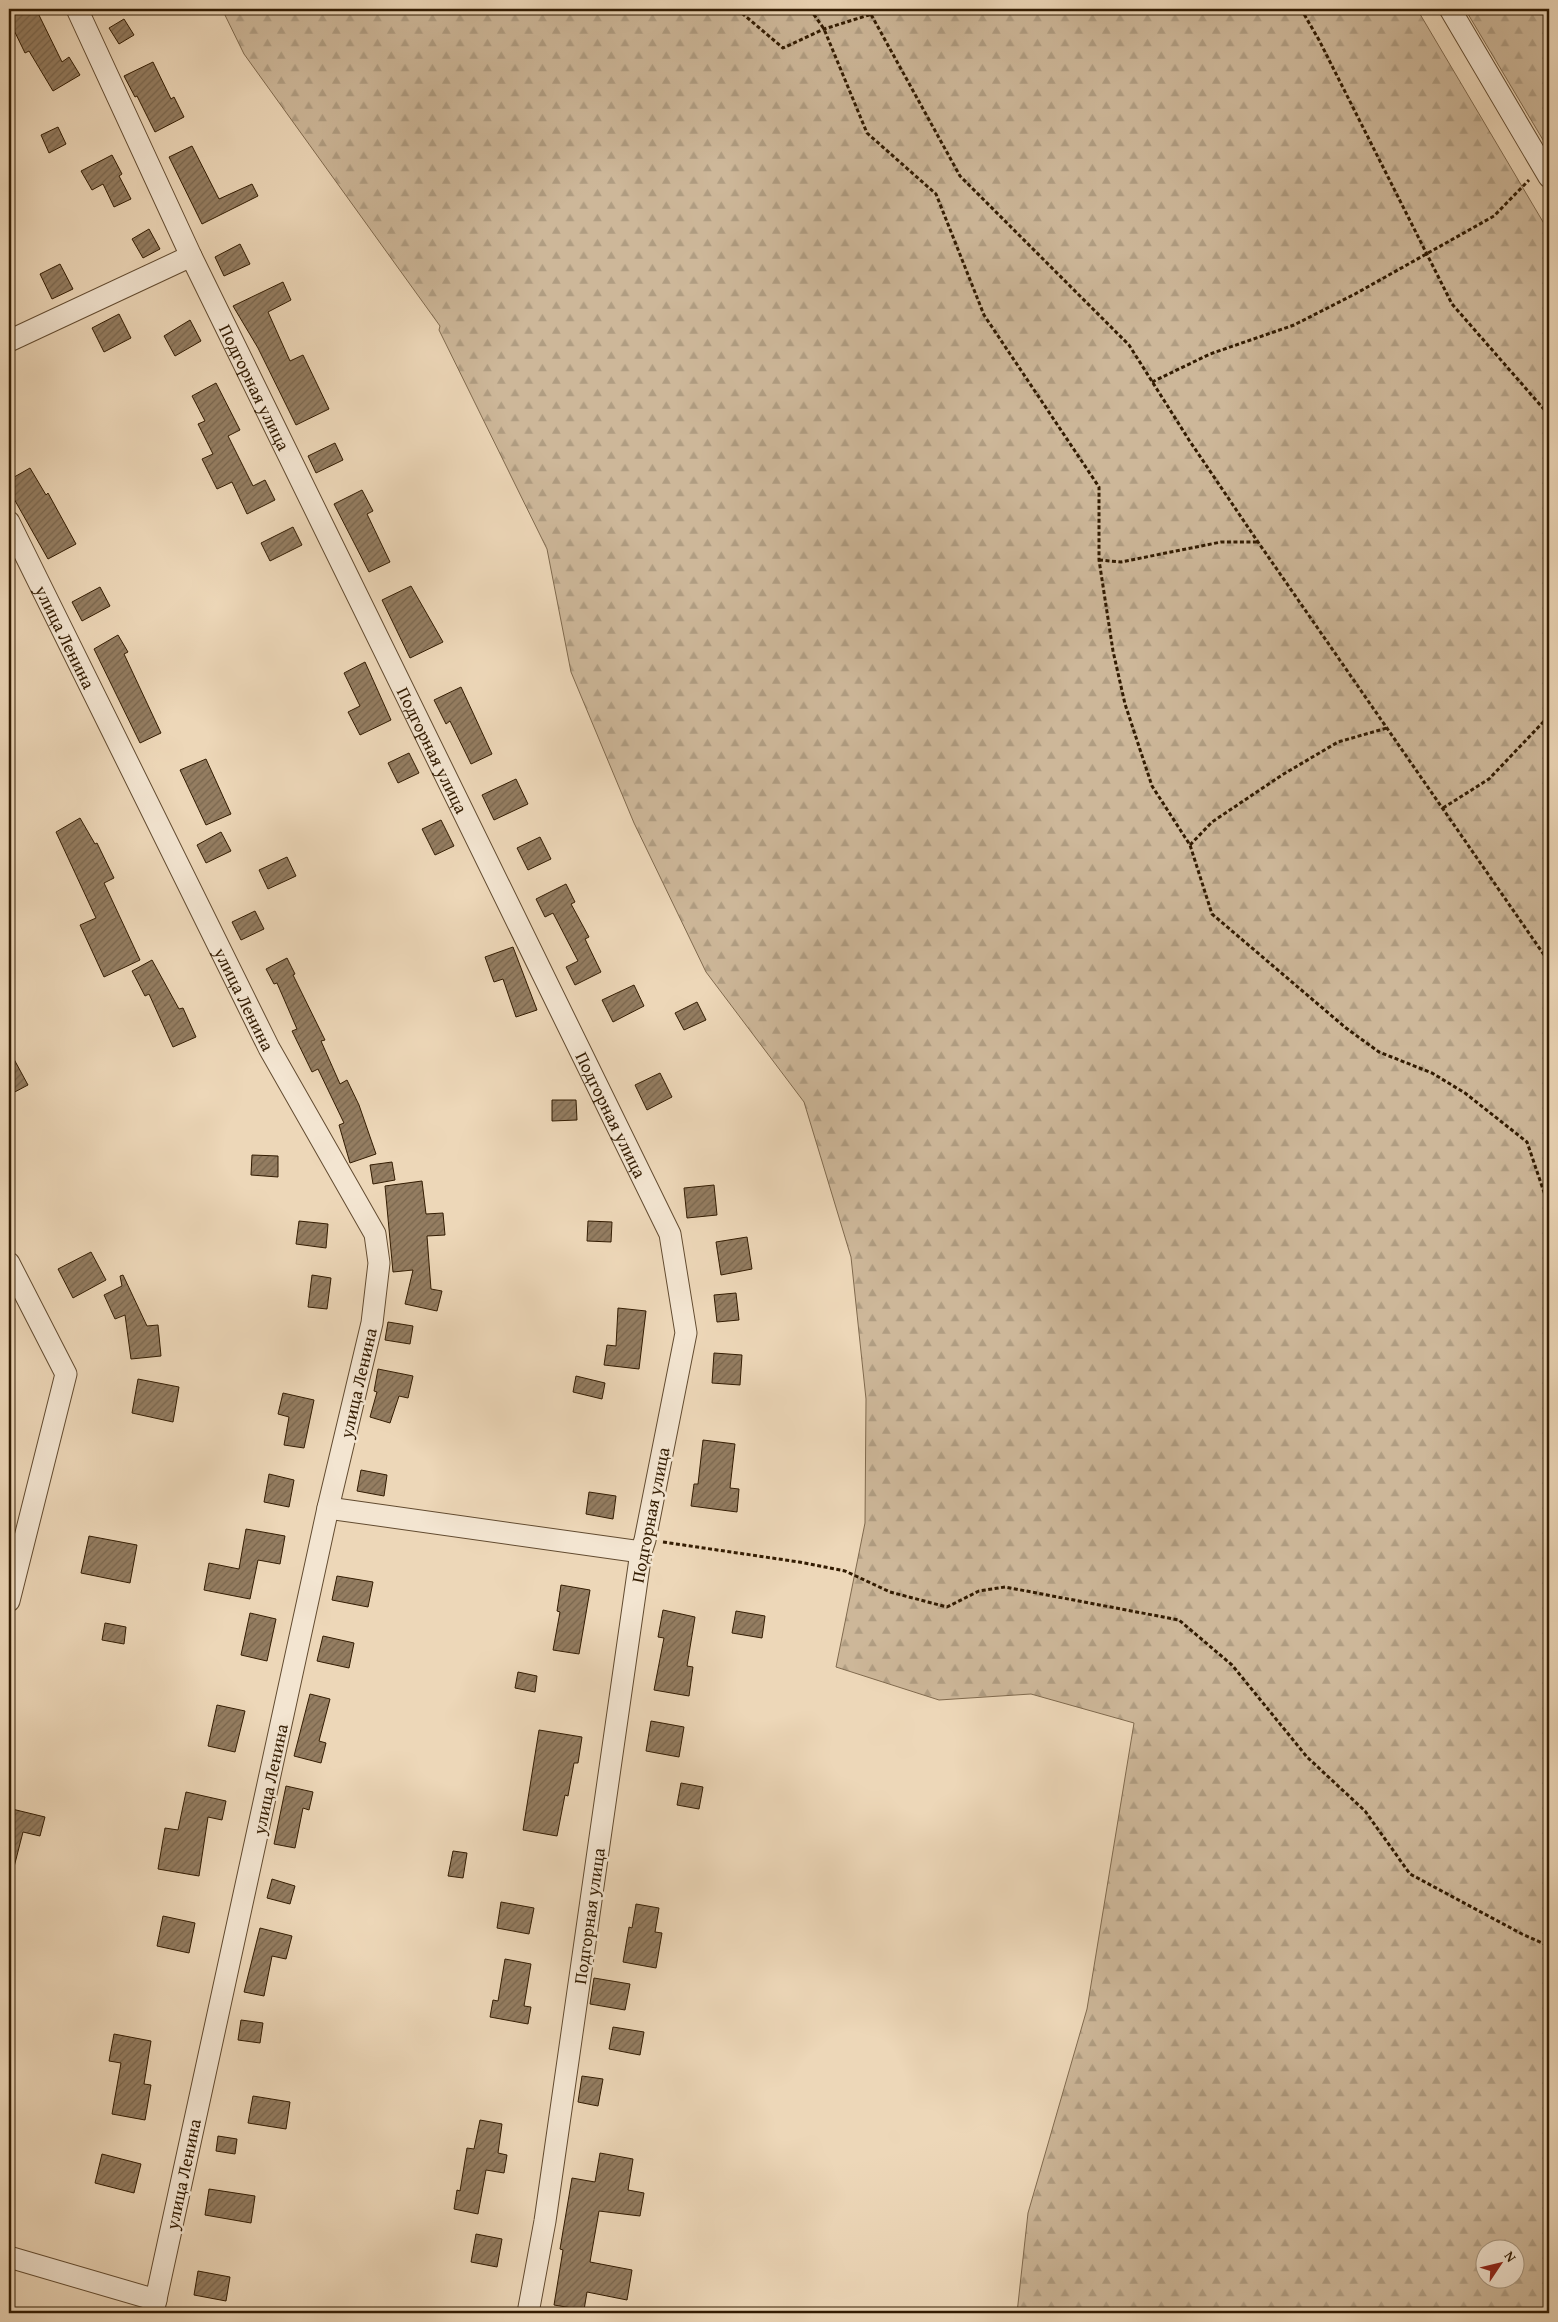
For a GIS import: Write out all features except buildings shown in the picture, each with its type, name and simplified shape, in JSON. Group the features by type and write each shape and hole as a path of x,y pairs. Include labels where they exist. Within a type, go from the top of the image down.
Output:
{"street":[{"name":"Подгорная улица","path":"78,9 190,256 670,1234 686,1332 643,1546 545,2221 528,2313"},
{"path":"1450,9 1546,172"},
{"path":"9,341 190,256"},
{"name":"улица Ленина","path":"9,522 270,1048 375,1234 379,1263 372,1323 328,1508 155,2307"},
{"path":"9,1263 66,1374 9,1601"},
{"path":"328,1508 643,1546"},
{"path":"9,2258 155,2307"}],"path":[{"path":"737,9 783,48 824,29 869,15 874,9"},
{"path":"810,9 824,29 867,133 936,194 984,315 1098,488 1099,560 1113,651 1125,704 1152,786 1190,845 1212,914 1346,1028 1379,1052 1432,1073 1465,1093 1527,1142 1549,1207"},
{"path":"868,9 869,15 960,176 1129,345 1258,542 1549,962"},
{"path":"1301,9 1324,48 1452,304 1549,415"},
{"path":"1152,382 1210,354 1294,325 1494,216 1546,172"},
{"path":"1099,560 1121,562 1221,542 1258,542"},
{"path":"1443,808 1489,779 1549,716"},
{"path":"1190,845 1212,822 1282,775 1338,742 1388,728"},
{"path":"643,1546 799,1562 845,1571 890,1592 947,1607 980,1591 1005,1587 1179,1620 1232,1665 1307,1757 1365,1812 1410,1874 1522,1934 1549,1946"}],"green space":[{"path":"222,9 1417,9 1549,232 1549,2313 1017,2313 1028,2213 1087,2009 1134,1723 1031,1694 939,1700 836,1667 865,1523 866,1399 851,1257 804,1102 706,972 634,823 571,672 547,549 439,330 440,326 244,54"},
{"path":"1465,9 1549,9 1549,150"}]}
